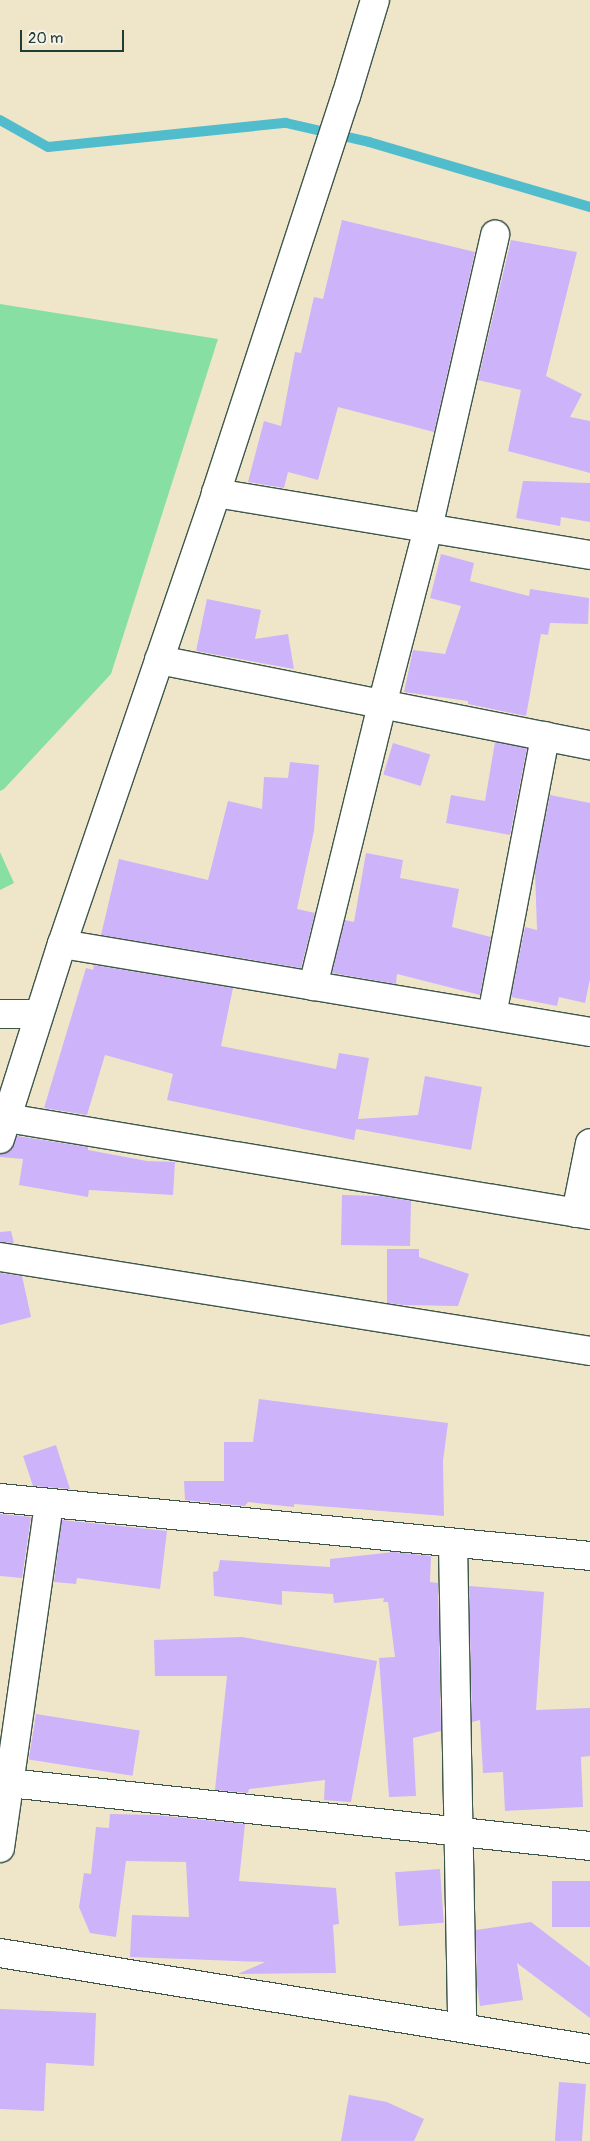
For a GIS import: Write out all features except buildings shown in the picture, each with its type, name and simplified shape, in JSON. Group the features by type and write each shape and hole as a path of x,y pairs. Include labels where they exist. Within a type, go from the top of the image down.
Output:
{"street":[{"path":"375,0 346,96 216,493 62,944 4,1128 583,1214 590,1143"},
{"path":"313,986 382,704 428,528 495,235"},
{"path":"216,493 590,555"},
{"path":"159,660 590,745"},
{"path":"492,1015 544,736"},
{"path":"62,944 590,1032"},
{"path":"0,1014 39,1014"},
{"path":"0,1257 590,1351"},
{"path":"0,1498 590,1556"},
{"path":"0,1848 5,1782 49,1503"},
{"path":"453,1544 462,2028"},
{"path":"5,1782 457,1833 590,1846"},
{"path":"0,1953 590,2049"}],"green space":[{"path":"0,304 218,339 111,674 4,789 0,791"},
{"path":"0,852 14,883 0,890"}],"waterway":[{"path":"0,120 48,147 286,123 369,142 590,207"}]}
